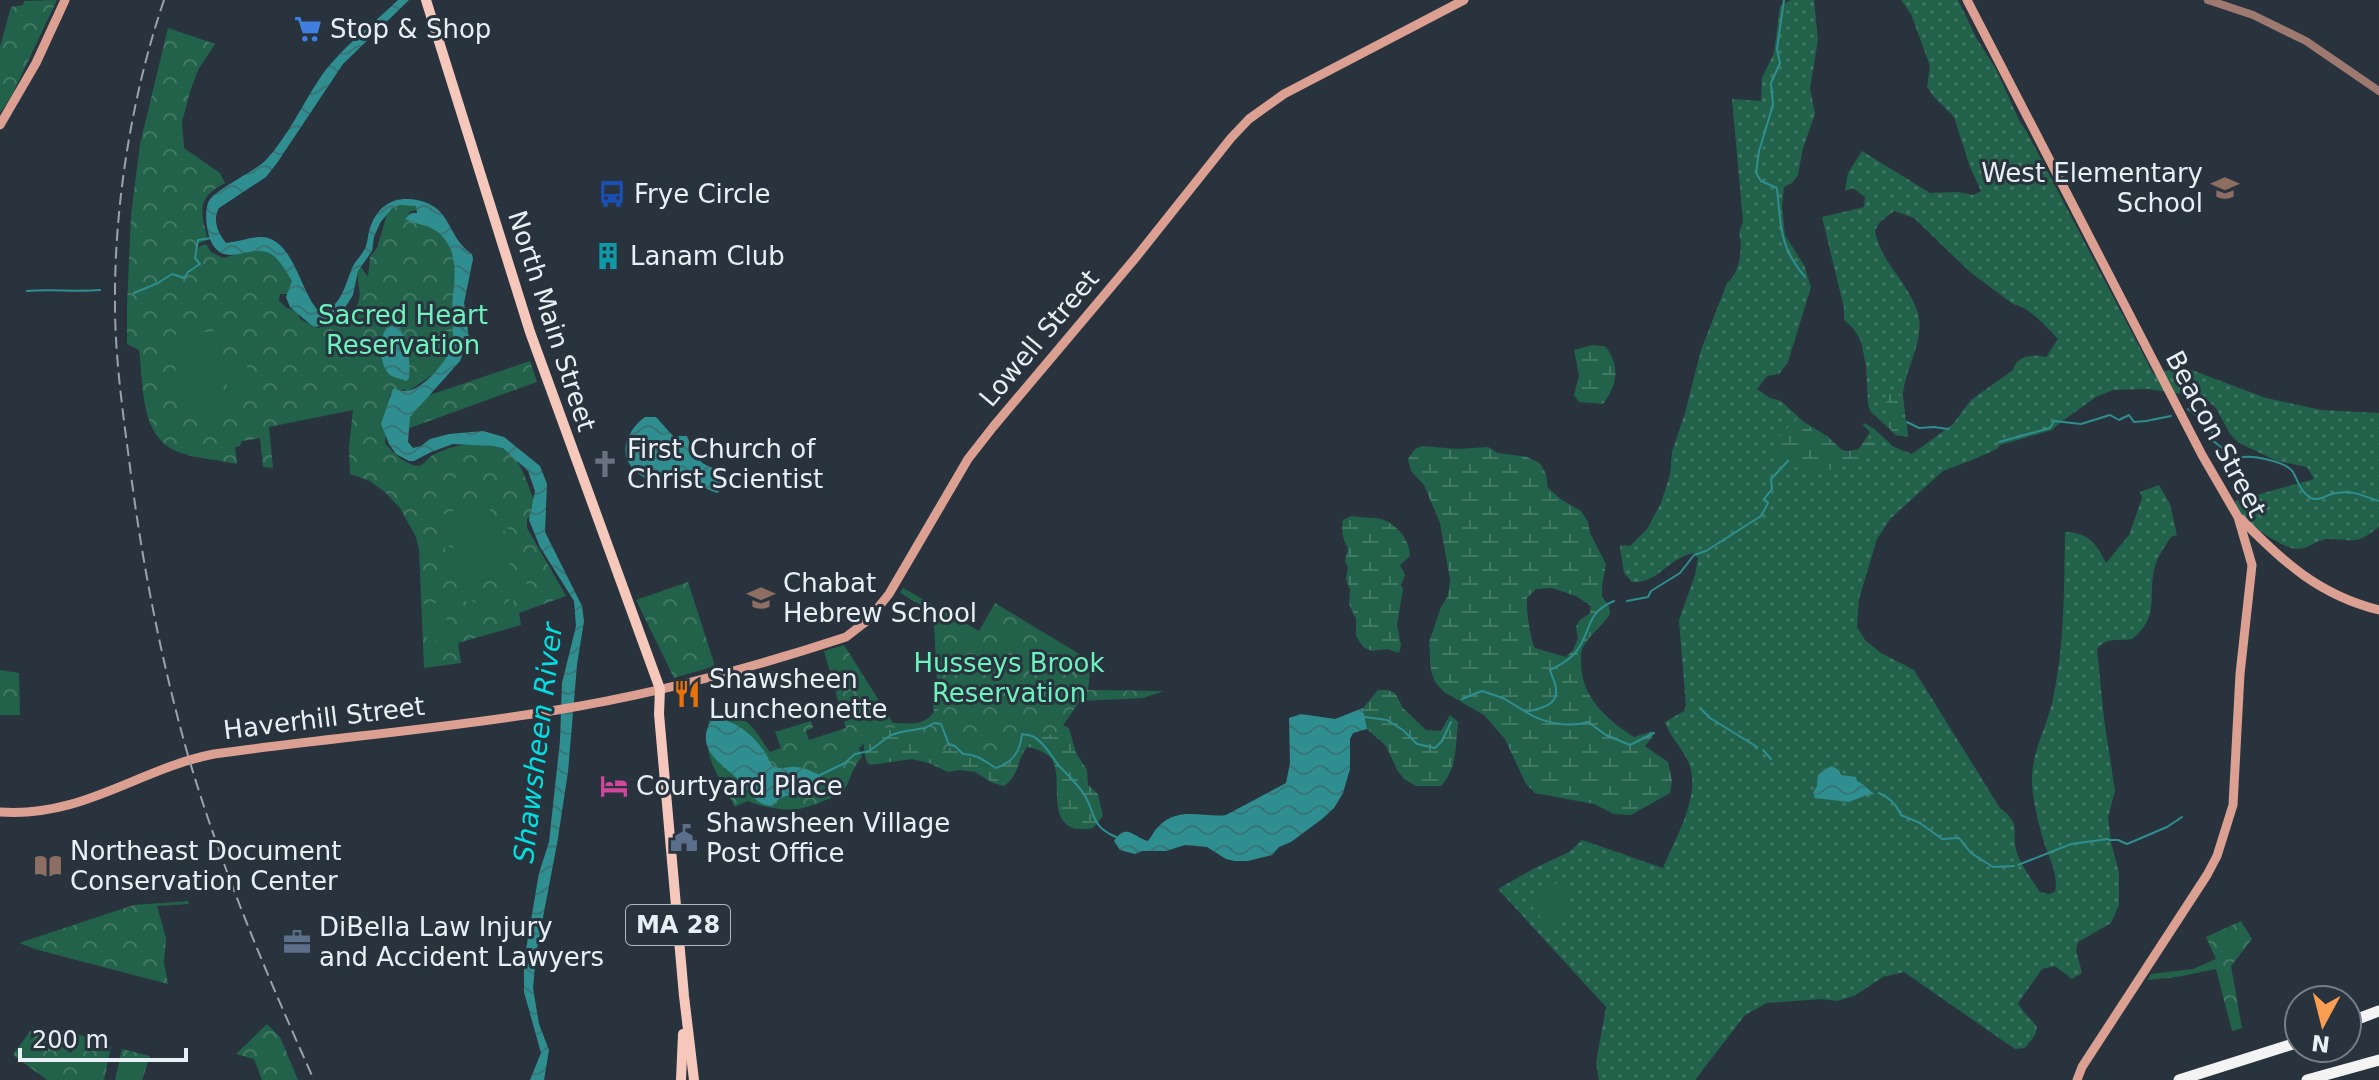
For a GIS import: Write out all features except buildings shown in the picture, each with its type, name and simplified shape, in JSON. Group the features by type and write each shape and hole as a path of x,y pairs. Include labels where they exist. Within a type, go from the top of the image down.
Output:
{"highway":[{"path":"2179,1080 2283,1047"},
{"path":"2307,1080 2379,1060"}],"main road":[{"path":"0,125 36,63 65,0"},
{"name":"North Main Street","path":"426,0 530,332 660,689 659,714 694,1080"},
{"name":"Lowell Street","path":"660,689 846,637 868,620 889,594 968,459 1249,119 1284,94 1464,0"},
{"name":"Beacon Street","path":"1967,0 2198,447 2238,517 2251,559 2232,810 2217,856 2086,1061 2077,1080"},
{"path":"2238,517 2309,580 2346,600 2379,610"},
{"name":"Haverhill Street","path":"0,812 42,811 79,804 173,765 214,754 559,710 660,689"},
{"name":"MA 28","path":"681,1080 684,996"}],"street":[{"path":"2208,0 2253,15 2315,45 2379,91"}],"green space":[{"path":"57,0 12,95 0,113 0,47 11,7 23,5 24,1"},
{"path":"1791,0 1814,0 1818,40 1810,88 1815,114 1803,148 1798,175 1784,187 1782,207 1785,235 1804,265 1811,287 1788,362 1779,374 1767,376 1757,389 1781,401 1842,450 1852,453 1859,451 1874,429 1894,447 1912,454 1953,424 1971,400 2013,370 2018,361 2030,356 2046,357 2058,339 2032,313 2013,304 1970,272 1914,218 1894,211 1875,230 1883,253 1909,292 1918,314 1919,334 1903,393 1908,437 1896,435 1870,411 1861,341 1844,320 1844,308 1822,217 1864,207 1865,197 1853,188 1845,191 1848,173 1862,151 1930,193 1974,195 1981,191 1954,117 1927,87 1930,66 1911,14 1901,0 1958,0 2154,375 2181,366 2266,398 2321,410 2379,413 2379,527 2359,539 2327,539 2297,549 2277,542 2254,527 2241,514 2235,501 2314,479 2307,467 2277,461 2239,443 2230,434 2216,408 2198,392 2113,390 2096,397 2052,430 2000,445 1943,471 1890,519 1877,539 1859,599 1857,627 1865,640 1881,653 1914,670 2000,808 2014,824 2015,845 2024,868 2040,892 2049,894 2055,892 2056,879 2037,817 2032,779 2037,749 2052,703 2059,661 2065,532 2080,534 2091,540 2106,563 2129,535 2142,498 2140,492 2159,485 2170,504 2177,535 2171,537 2156,562 2147,622 2132,639 2109,641 2097,649 2115,791 2108,817 2119,873 2119,905 2111,923 2078,942 2076,950 2082,973 2072,979 2055,966 2042,969 2018,1003 2037,1027 2025,1048 2015,1049 1904,972 1883,977 1854,996 1837,1001 1821,999 1767,1003 1745,1015 1695,1080 1599,1080 1596,1063 1606,1007 1498,889 1569,852 1582,840 1663,868 1685,818 1692,792 1690,766 1665,722 1684,711 1686,706 1679,620 1698,558 1694,553 1685,556 1649,579 1632,582 1624,573 1620,547 1630,546 1647,529 1661,503 1701,350 1727,283 1738,267 1739,232 1743,222 1732,99 1761,101 1762,78 1774,53 1780,6"},
{"name":"Sacred Heart Reservation","path":"168,28 215,44 198,70 182,122 184,148 220,173 225,183 209,194 205,201 202,214 208,240 199,243 196,252 206,244 211,252 223,258 260,248 278,255 296,279 289,294 280,294 279,301 298,312 300,319 317,328 344,323 356,306 360,294 360,266 363,260 361,267 368,277 370,257 377,248 387,214 397,199 422,208 409,212 409,217 444,225 457,269 455,345 438,371 407,392 404,389 390,394 385,443 401,458 416,466 437,453 468,444 490,443 512,453 535,503 527,519 527,528 566,596 519,613 521,625 458,643 461,663 424,668 416,537 400,508 386,493 370,481 350,474 353,410 269,427 273,468 263,467 260,438 242,441 240,446 235,447 237,464 181,453 167,446 151,424 143,395 139,350 127,344 127,306 131,215 140,144"},
{"path":"218,331 225,407 180,411 172,335"},
{"path":"1593,345 1606,347 1614,362 1614,382 1603,404 1579,402 1574,395 1579,375 1574,350"},
{"path":"530,361 537,382 404,430 424,397"},
{"path":"247,365 251,396 228,398 225,368"},
{"path":"1881,387 1903,396 1906,421 1903,422 1907,423 1908,437 1896,435 1886,425 1887,393"},
{"path":"1798,419 1814,434 1830,439 1844,452 1859,449 1870,432 1864,423 1876,430 1858,453 1867,447 1875,433 1878,432 1879,436 1874,446 1855,461 1833,470 1817,468 1805,475 1773,452 1778,437"},
{"path":"1422,446 1458,449 1488,447 1498,453 1527,457 1540,463 1548,488 1581,511 1606,564 1602,597 1609,606 1610,614 1583,648 1581,662 1585,686 1605,715 1634,737 1653,731 1645,746 1668,762 1672,781 1670,793 1631,815 1614,814 1594,804 1535,793 1526,784 1505,739 1484,715 1444,692 1435,682 1429,642 1448,596 1450,580 1440,523 1424,485 1411,471 1408,459 1415,449","holes":["1552,588 1576,596 1591,606 1590,613 1576,627 1578,638 1573,650 1566,657 1535,648 1527,598 1536,589"]},
{"path":"455,478 480,478 495,490 532,599 528,600 523,587 511,604 485,611 468,603 460,595 433,510 441,488","holes":["463,480 478,482 492,494 518,571 515,593 502,605 493,607 483,606 465,593 439,517 439,504 447,490"]},
{"path":"486,499 512,571 467,587 442,515"},
{"path":"1351,516 1384,520 1399,530 1408,544 1410,556 1400,565 1405,575 1397,625 1401,645 1399,653 1387,649 1372,651 1363,647 1356,636 1356,619 1349,604 1350,590 1346,579 1348,549 1342,532 1343,520"},
{"path":"688,582 715,666 674,678 636,600"},
{"name":"Husseys Brook Reservation","path":"903,588 979,631 995,603 1091,661 1088,690 1164,691 1143,698 1080,701 1056,735 1020,733 1016,755 997,770 955,747 927,760 923,745 908,741 903,727 884,728 859,748 862,757 844,790 836,796 797,809 771,808 747,801 735,807 708,751 711,714 741,718 758,734 770,752 781,748 775,732 811,721 813,728 806,731 809,740 846,728 824,651 844,645 893,723 939,724 934,622 938,615 900,593"},
{"path":"445,602 449,640 427,642 423,604"},
{"path":"0,670 19,673 20,715 0,715"},
{"path":"1378,690 1395,693 1403,708 1426,730 1441,731 1450,715 1458,722 1453,764 1441,786 1416,786 1404,779 1386,746 1367,729 1363,708"},
{"path":"944,695 1015,728 1046,717 1069,728 1076,753 1087,770 1088,785 1098,794 1103,816 1093,828 1075,829 1065,823 1060,815 1056,774 1050,757 1027,747 1013,777 1004,786 975,772 948,772 912,759 870,765 867,762 864,749 866,738 872,732 926,720 934,712 932,700"},
{"path":"1563,878 1573,889 1561,899 1569,908 1548,926 1529,903"},
{"path":"188,901 189,904 157,906 166,938 164,963 168,984 19,943 134,905"},
{"path":"2241,921 2252,939 2231,966 2242,1028 2232,1031 2216,969 2147,980 2151,974 2193,969 2216,959 2206,937"},
{"path":"267,1024 280,1037 298,1080 262,1080 254,1059 236,1054"},
{"path":"33,1027 71,1053 78,1034 111,1047 104,1080 47,1080 13,1055"},
{"path":"122,1049 150,1056 142,1080 115,1080"}],"water":[{"path":"398,0 409,0 343,64 266,177 219,208 216,222 226,243 259,237 271,239 280,245 318,310 338,301 353,266 365,249 373,220 382,208 394,201 417,200 437,209 472,254 464,303 469,338 460,361 410,417 408,442 413,448 449,434 483,431 504,437 540,466 547,484 545,532 582,606 584,621 568,772 536,954 533,988 539,1024 549,1050 544,1080 530,1080 541,1053 524,992 524,961 539,873 549,842 560,741 562,683 576,626 574,601 540,547 529,520 535,491 528,471 503,448 453,444 409,461 396,454 381,424 393,389 412,390 426,381 440,367 452,346 455,272 449,245 439,233 405,219 411,213 417,213 416,206 392,208 380,223 372,251 358,271 353,295 343,311 328,323 316,327 290,307 286,297 292,281 274,256 259,251 234,255 219,252 211,241 207,225 207,208 211,198 266,160 328,68 346,47"},
{"path":"395,324 399,326 408,351 409,378 406,381 390,375 382,357 384,333 386,328"},
{"path":"645,417 656,417 673,436 687,436 695,457 721,472 726,483 724,488 717,493 680,478 645,478 636,471 626,456 627,440"},
{"path":"1363,708 1367,729 1353,733 1350,739 1350,769 1343,793 1334,808 1272,855 1235,861 1207,847 1185,845 1166,851 1135,854 1120,850 1114,841 1127,832 1148,841 1168,819 1184,814 1226,815 1286,783 1290,763 1289,718 1301,714 1335,719"},
{"path":"713,718 736,725 749,734 774,766 805,769 820,775 822,781 819,785 780,798 772,806 758,802 708,748 707,729"},
{"path":"1832,766 1841,775 1856,777 1875,794 1849,802 1815,798 1813,793 1818,775"}],"waterway":[{"path":"1784,0 1777,49 1780,63 1771,83 1773,105 1759,151 1756,173 1761,181 1777,188 1786,246 1805,277"},
{"path":"134,293 172,274 184,278 200,264 195,258 198,240 212,238"},
{"path":"27,291 100,290"},
{"path":"2188,409 2212,428 2212,440 2227,452 2240,458 2260,458 2284,465 2293,472 2302,490 2311,498 2348,492 2379,501"},
{"path":"1999,442 2050,428 2054,421 2081,424 2110,415 2119,420 2129,415 2134,422 2171,416"},
{"path":"1907,422 1919,428 1948,429"},
{"path":"1627,601 1648,597 1651,591 1680,573 1694,555 1706,551 1761,516 1768,503 1764,499 1772,489 1771,479 1788,461"},
{"path":"1462,699 1482,691 1503,698 1526,712 1551,703 1556,690 1550,670 1574,654 1595,615 1614,601"},
{"path":"1701,709 1757,747"},
{"path":"1526,712 1556,723 1573,725 1588,722 1606,735 1630,745 1654,733"},
{"path":"1365,717 1387,720 1417,744 1435,748 1451,722"},
{"path":"820,775 845,763 855,754 869,751 891,735 934,723 941,724 949,745 996,768 1015,756 1022,734 1030,735 1043,744 1081,790 1098,824 1116,837"},
{"path":"1763,750 1771,759"},
{"path":"1879,793 1892,801 1901,815 1920,823 1942,839 1959,838 1971,853 1993,867 2014,866"},
{"path":"2109,840 2127,844 2182,817"},
{"path":"2018,865 2071,844 2108,839"}],"railway":[{"path":"164,0 134,111 118,228 115,325 135,503 161,646 200,794 245,918 314,1080"}],"place":[{"name":"Stop & Shop","path":"308,29"},
{"name":"West Elementary School","path":"2225,188"},
{"name":"Frye Circle","path":"612,194"},
{"name":"Lanam Club","path":"608,256"},
{"name":"First Church of Christ Scientist","path":"605,464"},
{"name":"Chabat Hebrew School","path":"761,598"},
{"name":"Shawsheen Luncheonette","path":"687,694"},
{"name":"Courtyard Place","path":"614,786"},
{"name":"Shawsheen Village Post Office","path":"684,838"},
{"name":"Northeast Document Conservation Center","path":"48,866"},
{"name":"DiBella Law Injury and Accident Lawyers","path":"297,942"}],"water label":[{"name":"Shawsheen River","path":"538,743"}]}
